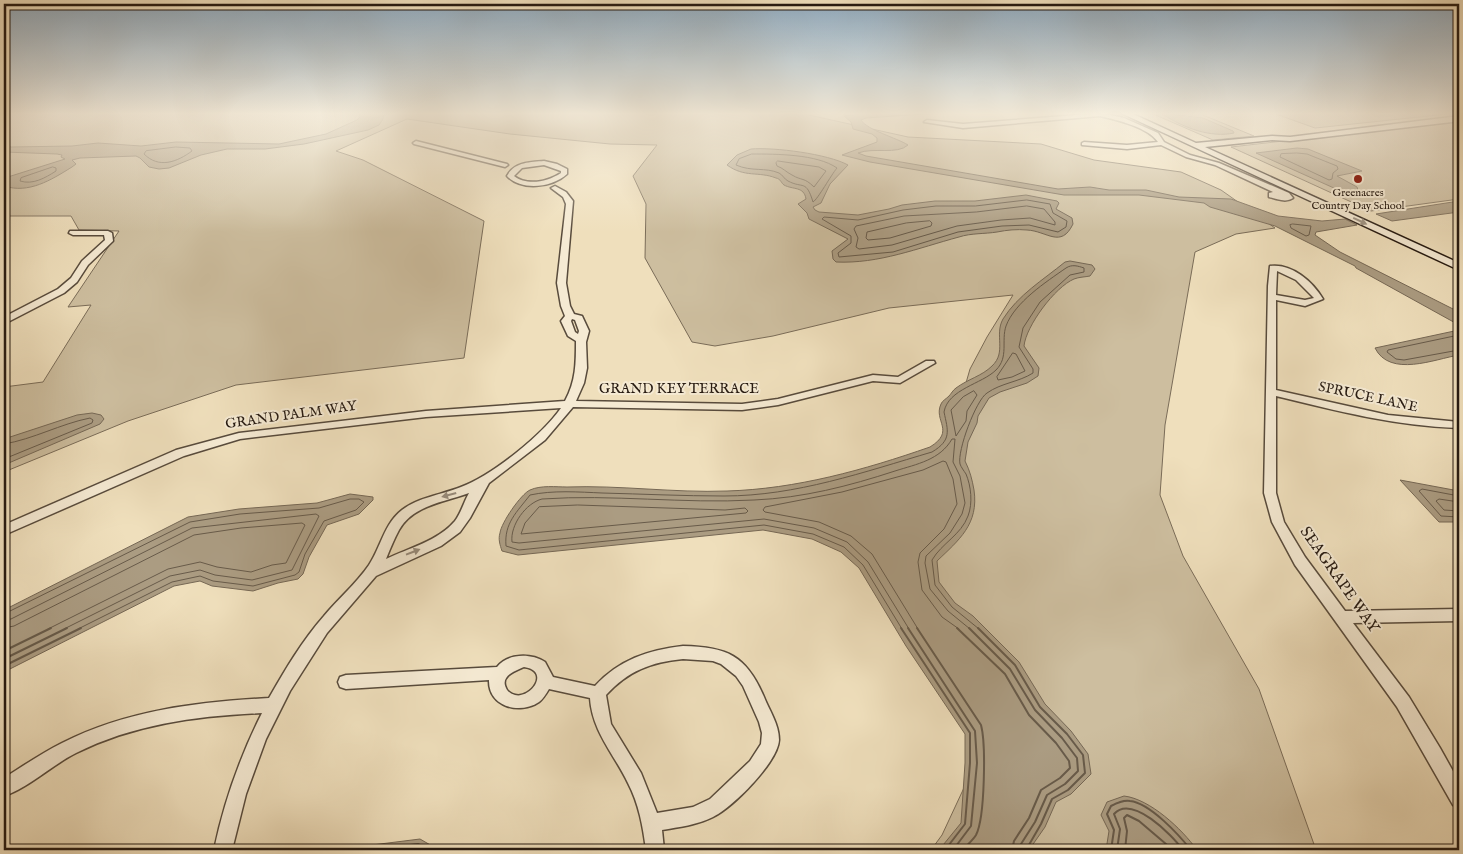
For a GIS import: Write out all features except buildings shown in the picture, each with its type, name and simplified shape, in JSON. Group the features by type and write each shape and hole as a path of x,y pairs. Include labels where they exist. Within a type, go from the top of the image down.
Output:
{"main road":[{"path":"1213,153 1459,267"},
{"path":"1233,153 1459,257"}],"street":[{"path":"458,153 505,165 544,163 560,166 565,172 558,178 555,184 556,188"},
{"path":"1182,153 1218,164 1280,193"},
{"path":"505,165 512,170"},
{"path":"512,170 525,165"},
{"path":"223,850 226,830 242,777 273,705 316,636 370,574 382,554 394,526 403,516 426,502 474,486 493,474 533,446 551,428 569,404 580,378 582,361 580,339 571,334 566,321 570,316 566,309 563,284 563,260 570,202 564,193 556,188 515,180 510,176 512,170"},
{"path":"534,183 558,178"},
{"path":"4,321 61,291 74,280 85,263 110,241 108,233 73,233"},
{"name":"SEAGRAPE WAY","path":"1272,297 1305,303 1319,299 1290,271 1281,267 1273,268 1272,297 1270,493 1273,508 1290,545 1404,702 1459,799"},
{"name":"GRAND KEY TERRACE","path":"569,404 761,405 873,378 900,380 930,363"},
{"name":"SPRUCE LANE","path":"1271,392 1405,422 1459,425"},
{"name":"GRAND PALM WAY","path":"4,530 180,453 229,438 258,432 426,414 569,404"},
{"path":"370,574 388,562 430,545 454,529 464,518 474,495 493,474"},
{"path":"1342,616 1459,616"},
{"path":"651,824 706,811 722,802 761,760 768,749 769,725 745,674 727,660 714,654 700,652 656,656 642,660 611,679 598,693 598,712 603,729 630,768 642,794 651,824 655,850"},
{"path":"346,682 500,673 514,663 531,661 544,669 545,682 538,694 531,698 523,702 508,701 502,698 496,687 500,673"},
{"path":"545,682 598,693"},
{"path":"4,788 69,748 137,721 170,713 201,709 273,705"}],"shaded area":[{"path":"4,153 342,153 363,160 484,221 464,358 236,385 128,421 4,472 4,387 43,382 91,305 68,307 119,231 79,230 71,216 4,216"},
{"path":"651,153 1070,153 1094,160 1181,172 1221,190 1275,228 1236,234 1195,252 1165,425 1160,495 1183,556 1259,689 1316,850 931,850 942,835 997,717 915,543 944,459 970,369 1013,295 889,308 773,336 715,346 692,342 645,258 646,204 633,176"},
{"path":"1244,153 1459,153 1459,199 1371,211"}],"water":[{"path":"27,153 210,153 169,168 159,169 149,167 136,156 80,158 72,160 76,164 72,167 40,184 22,188 4,186 4,179 65,159 61,157 62,155"},
{"path":"742,153 805,153 848,165 830,184 821,203 813,207 819,212 858,215 902,205 935,201 975,201 1026,195 1057,201 1059,203 1056,209 1072,218 1073,224 1064,236 1058,237 1027,230 1008,230 964,236 883,258 836,262 833,259 832,251 848,239 809,219 807,213 798,204 806,199 801,190 787,187 778,179 740,172 727,165"},
{"path":"858,153 866,156 1058,189 1090,187 1109,190 1146,190 1179,197 1231,199 1278,216 1322,221 1345,219 1357,225 1316,232 1315,235 1340,252 1459,312 1459,325 1355,266 1275,226 1210,207 1204,203 1139,195 1064,195 870,162 842,155"},
{"path":"1256,153 1317,153 1362,171 1337,176 1357,187 1358,190 1345,193"},
{"path":"1459,201 1459,212 1392,221 1376,214"},
{"path":"1070,261 1092,265 1095,269 1090,276 1074,279 1058,290 1050,298 1030,328 1024,346 1039,368 1038,376 1027,383 1000,392 989,398 978,416 977,423 968,442 965,461 971,475 974,490 975,502 973,512 966,530 937,561 939,582 955,603 973,616 1019,662 1045,704 1071,731 1088,754 1091,774 1071,794 1056,802 1045,827 1029,850 939,850 961,823 965,734 906,646 859,568 841,552 812,539 763,530 518,555 502,551 499,538 501,528 512,509 526,493 534,488 607,487 727,491 779,487 855,471 930,447 942,436 943,431 939,410 942,402 956,388 984,372 996,361 1000,349 1001,325 1009,310 1031,288 1065,262"},
{"path":"1459,330 1459,355 1414,364 1402,364 1391,362 1382,357 1375,348"},
{"path":"92,413 101,415 104,419 100,424 4,465 4,439 77,415"},
{"path":"1400,480 1459,491 1459,522 1439,522"},
{"path":"350,494 373,497 373,500 359,514 327,525 309,557 303,574 298,579 253,591 212,586 200,581 174,586 4,672 4,610 188,517 239,509 317,503"},
{"path":"1124,796 1134,798 1165,816 1197,850 1106,850 1109,831 1101,815 1107,802"},
{"path":"420,839 439,850 349,850 356,847"}],"place":[{"name":"Greenacres Country Day School","path":"1358,179"}]}
